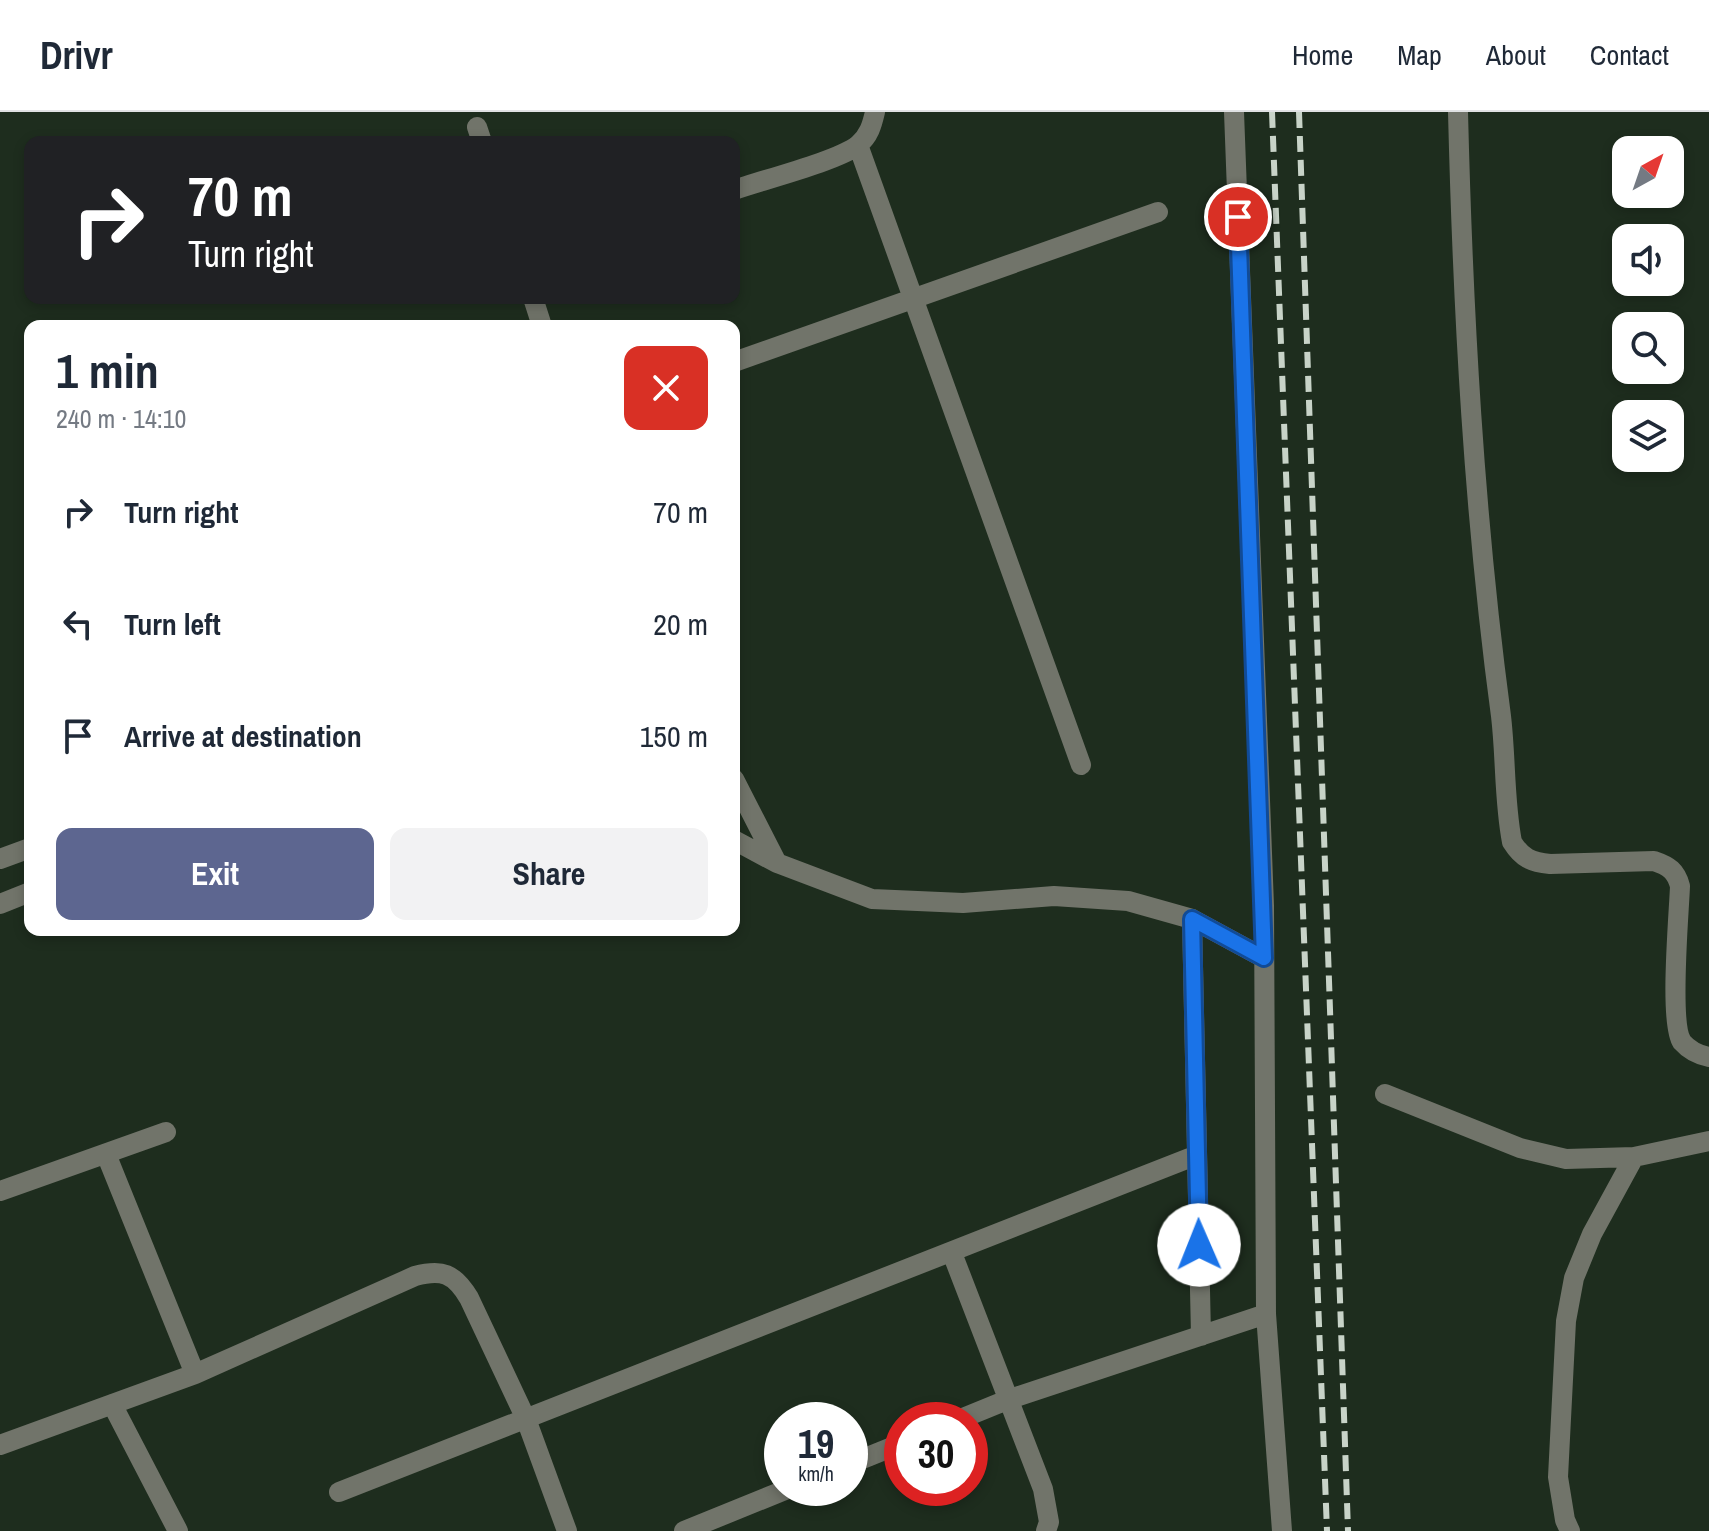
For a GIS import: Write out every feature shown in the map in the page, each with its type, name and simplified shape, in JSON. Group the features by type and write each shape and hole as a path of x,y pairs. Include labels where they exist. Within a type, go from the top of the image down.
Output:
{"street":[{"path":"740,188 838,155 858,145 871,129 875,112"},
{"path":"1234,112 1264,958 1266,1314 1282,1531"},
{"path":"1458,112 1466,362 1473,462 1512,842 1520,855 1533,862 1654,861 1667,865 1677,874 1680,886 1676,1017 1681,1041 1697,1054 1709,1057"},
{"path":"858,145 1081,765"},
{"path":"740,360 1158,212"},
{"path":"740,791 777,863"},
{"path":"740,843 777,863 872,899 963,903 1054,896 1128,901 1192,919 1264,958"},
{"path":"0,859 24,850"},
{"path":"0,904 24,894"},
{"path":"1192,919 1201,1336"},
{"path":"1385,1094 1520,1148 1566,1159 1634,1157 1709,1141"},
{"path":"0,1191 166,1132"},
{"path":"106,1154 195,1374"},
{"path":"339,1492 1197,1155"},
{"path":"1570,1531 1565,1520 1558,1477 1566,1321 1574,1278 1592,1234 1634,1157"},
{"path":"952,1253 1043,1489 1049,1522 1046,1531"},
{"path":"0,1445 195,1374 415,1276 433,1271 449,1275 460,1284 526,1419 567,1531"},
{"path":"988,1408 1266,1314"},
{"path":"112,1404 178,1531"},
{"path":"684,1531 764,1499"}],"railway":[{"path":"1272,112 1327,1531"},
{"path":"1299,112 1348,1531"}],"route":[{"path":"1199,1245 1192,919 1264,958 1238,217"}]}
